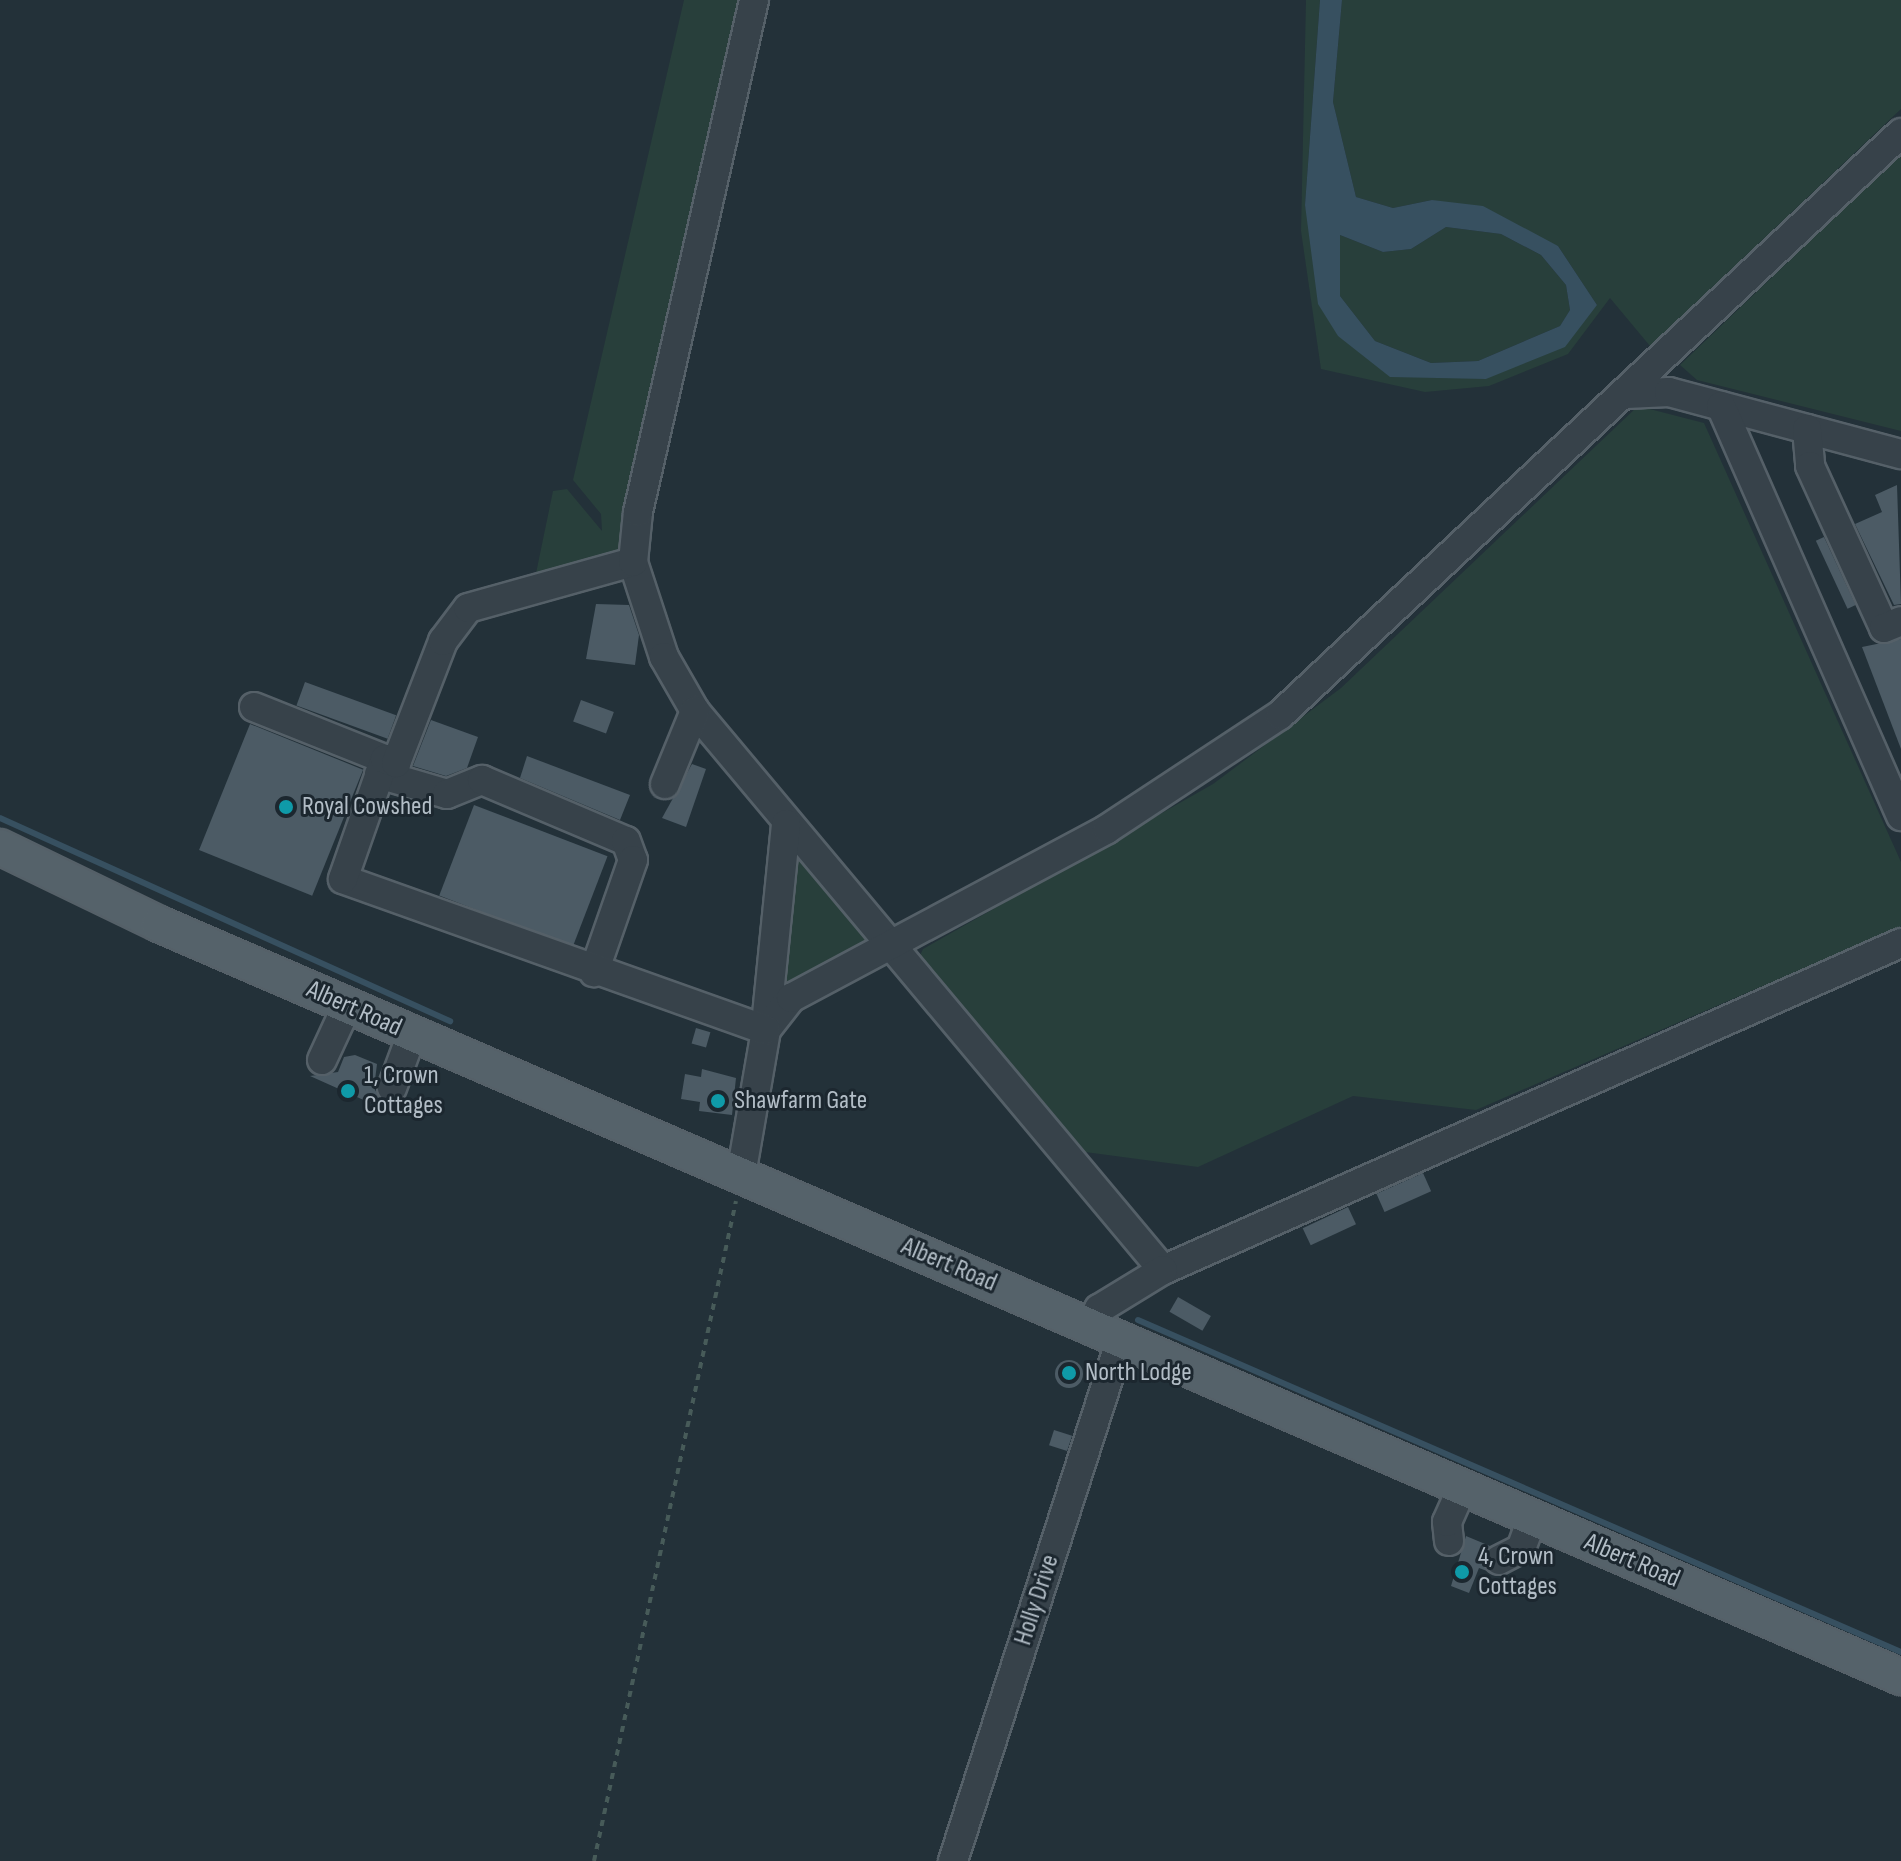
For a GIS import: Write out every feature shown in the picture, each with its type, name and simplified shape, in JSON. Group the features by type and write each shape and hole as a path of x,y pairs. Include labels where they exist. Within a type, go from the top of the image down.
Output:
{"main road":[{"name":"Albert Road","path":"0,847 347,1006 1901,1677"}],"lane":[{"path":"754,0 638,512 633,562 664,657 695,711 786,824 894,946 1163,1270"},
{"path":"766,1030 791,998 894,946 1167,794 1280,715 1901,133"},
{"path":"1626,394 1651,390 1901,454"},
{"path":"1721,406 1901,816"},
{"path":"1807,429 1810,466 1884,628 1901,621"},
{"path":"382,766 396,763 443,641 468,608 633,562"},
{"path":"254,707 447,794 482,780 626,841 633,860 594,972"},
{"path":"665,784 695,711"},
{"path":"382,766 343,879 594,972 766,1030"},
{"path":"741,1175 766,1030 786,824"},
{"path":"1106,1332 1099,1309 1163,1270 1901,943"},
{"path":"322,1060 347,1006"},
{"path":"392,1088 412,1034"},
{"name":"Holly Drive","path":"953,1861 1106,1332"},
{"path":"1449,1541 1447,1522 1462,1488"},
{"path":"1499,1560 1521,1549 1532,1518"}],"path":[{"path":"594,1861 741,1175"}],"green space":[{"path":"684,0 749,0 624,560 534,583 553,491 567,489 602,531 601,514 573,480"},
{"path":"1306,0 1320,0 1305,205 1338,336 1486,379 1597,305 1558,246 1432,200 1393,208 1356,197 1333,102 1342,0 1901,0 1901,109 1650,346 1610,298 1568,354 1489,386 1425,392 1321,369 1301,231"},
{"path":"1901,154 1901,431 1697,380 1680,365"},
{"path":"1446,227 1501,234 1541,255 1566,285 1570,310 1560,326 1478,361 1431,363 1375,341 1340,296 1340,235 1383,252 1411,249"},
{"path":"1638,406 1704,423 1901,862 1901,926 1476,1110 1353,1096 1198,1167 1085,1152 917,962 923,949 1213,784 1341,688"},
{"path":"794,850 878,942 775,991"}],"water":[{"path":"1320,0 1342,0 1333,102 1356,197 1393,208 1432,200 1483,206 1558,246 1597,305 1565,347 1486,379 1390,377 1338,336 1318,304 1305,205","holes":["1446,227 1501,234 1541,255 1566,285 1570,310 1560,326 1478,361 1431,363 1375,341 1340,296 1340,235 1383,252 1411,249"]}],"building":[{"path":"1897,485 1901,604 1894,605 1855,524 1882,512 1875,495"},
{"path":"1824,537 1856,605 1848,609 1816,541"},
{"path":"596,604 629,605 639,635 635,665 586,659"},
{"path":"1901,639 1901,749 1862,647"},
{"path":"305,682 396,715 388,739 296,705"},
{"path":"581,700 614,712 606,734 573,722"},
{"path":"431,720 478,737 467,768 446,776 413,766"},
{"name":"Royal Cowshed","path":"250,724 363,770 312,896 199,850"},
{"path":"527,756 630,795 620,820 520,778"},
{"path":"692,764 706,769 686,827 662,818"},
{"path":"474,805 608,856 573,947 439,896"},
{"path":"696,1028 710,1032 706,1048 692,1043"},
{"path":"355,1055 377,1064 374,1088 386,1110 310,1076 338,1072 344,1057"},
{"name":"Shawfarm Gate","path":"702,1069 736,1078 732,1115 699,1111 700,1102 681,1099 685,1074 701,1077"},
{"path":"1423,1173 1431,1191 1385,1212 1376,1194"},
{"path":"1348,1207 1356,1224 1311,1245 1303,1228"},
{"path":"1178,1297 1211,1316 1202,1331 1170,1312"},
{"name":"North Lodge","path":"1069,1360 1079,1364 1083,1374 1079,1384 1069,1388 1059,1384 1055,1374 1059,1364"},
{"path":"1054,1430 1072,1436 1067,1451 1049,1445"},
{"path":"1466,1536 1490,1546 1482,1558 1487,1571 1479,1568 1469,1593 1451,1586"}],"waterway":[{"path":"0,818 450,1021"},
{"path":"1138,1320 1901,1652"}],"place":[{"name":"Royal Cowshed","path":"286,807"},
{"name":"1, Crown Cottages","path":"348,1091"},
{"name":"Shawfarm Gate","path":"718,1101"},
{"name":"North Lodge","path":"1069,1373"},
{"name":"4, Crown Cottages","path":"1462,1572"}]}
